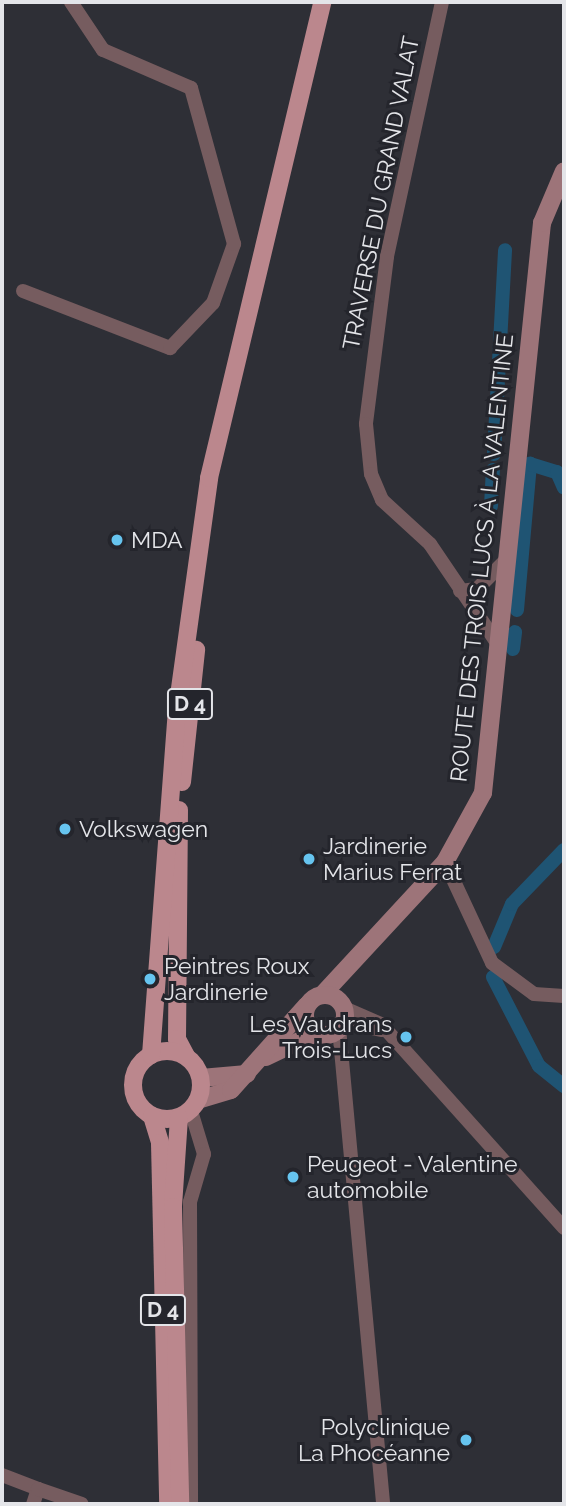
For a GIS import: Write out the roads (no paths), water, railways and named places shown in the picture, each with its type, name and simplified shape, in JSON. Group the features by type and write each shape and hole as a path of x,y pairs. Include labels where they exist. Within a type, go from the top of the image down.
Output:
{"main road":[{"name":"D 4","path":"151,1055 177,710 209,478 322,2"},
{"name":"D 4","path":"186,1056 177,1039 179,808 204,577 238,353"},
{"path":"151,1055 186,1056 201,1078 190,1110 152,1116 138,1103 133,1086 138,1068 151,1055"},
{"name":"D 4","path":"180,1504 173,1207 190,1110"},
{"name":"D 4","path":"152,1116 160,1143 168,1504"}],"street":[{"path":"23,291 170,348 213,303 234,244 191,88 103,50 71,2"},
{"name":"TRAVERSE DU GRAND VALAT","path":"442,2 387,257 366,424 371,474 382,500 412,523 497,643"},
{"name":"ROUTE DES TROIS LUCS À LA VALENTINE","path":"265,1057 306,1006 322,995 360,956 445,863 471,823 485,786 497,643 542,223 564,171"},
{"path":"460,591 477,589 508,559"},
{"path":"445,863 492,963 534,994 564,996"},
{"name":"ROUTE DES TROIS LUCS À LA VALENTINE","path":"360,956 342,1015 383,1504"},
{"path":"322,995 342,1015 393,1035 564,1228"},
{"path":"306,1006 306,1021 316,1033"},
{"path":"191,1504 190,1202 204,1154 190,1110 231,1090 265,1057 316,1033 342,1015"},
{"path":"201,1078 247,1074"},
{"path":"2,1475 82,1504"},
{"path":"33,1504 38,1489"}],"waterway":[{"path":"494,454 505,250"},
{"path":"517,610 530,464 557,472 564,488"},
{"path":"491,506 493,470"},
{"path":"513,649 515,632"},
{"path":"494,947 512,904 564,850"},
{"path":"493,977 539,1066 564,1086"}],"place":[{"name":"MDA","path":"117,540"},
{"name":"Volkswagen","path":"65,829"},
{"name":"Jardinerie Marius Ferrat","path":"309,859"},
{"name":"Peintres Roux Jardinerie","path":"150,979"},
{"name":"Les Vaudrans Trois-Lucs","path":"406,1037"},
{"name":"Peugeot - Valentine automobile","path":"293,1177"},
{"name":"Polyclinique La Phocéanne","path":"466,1440"}]}
